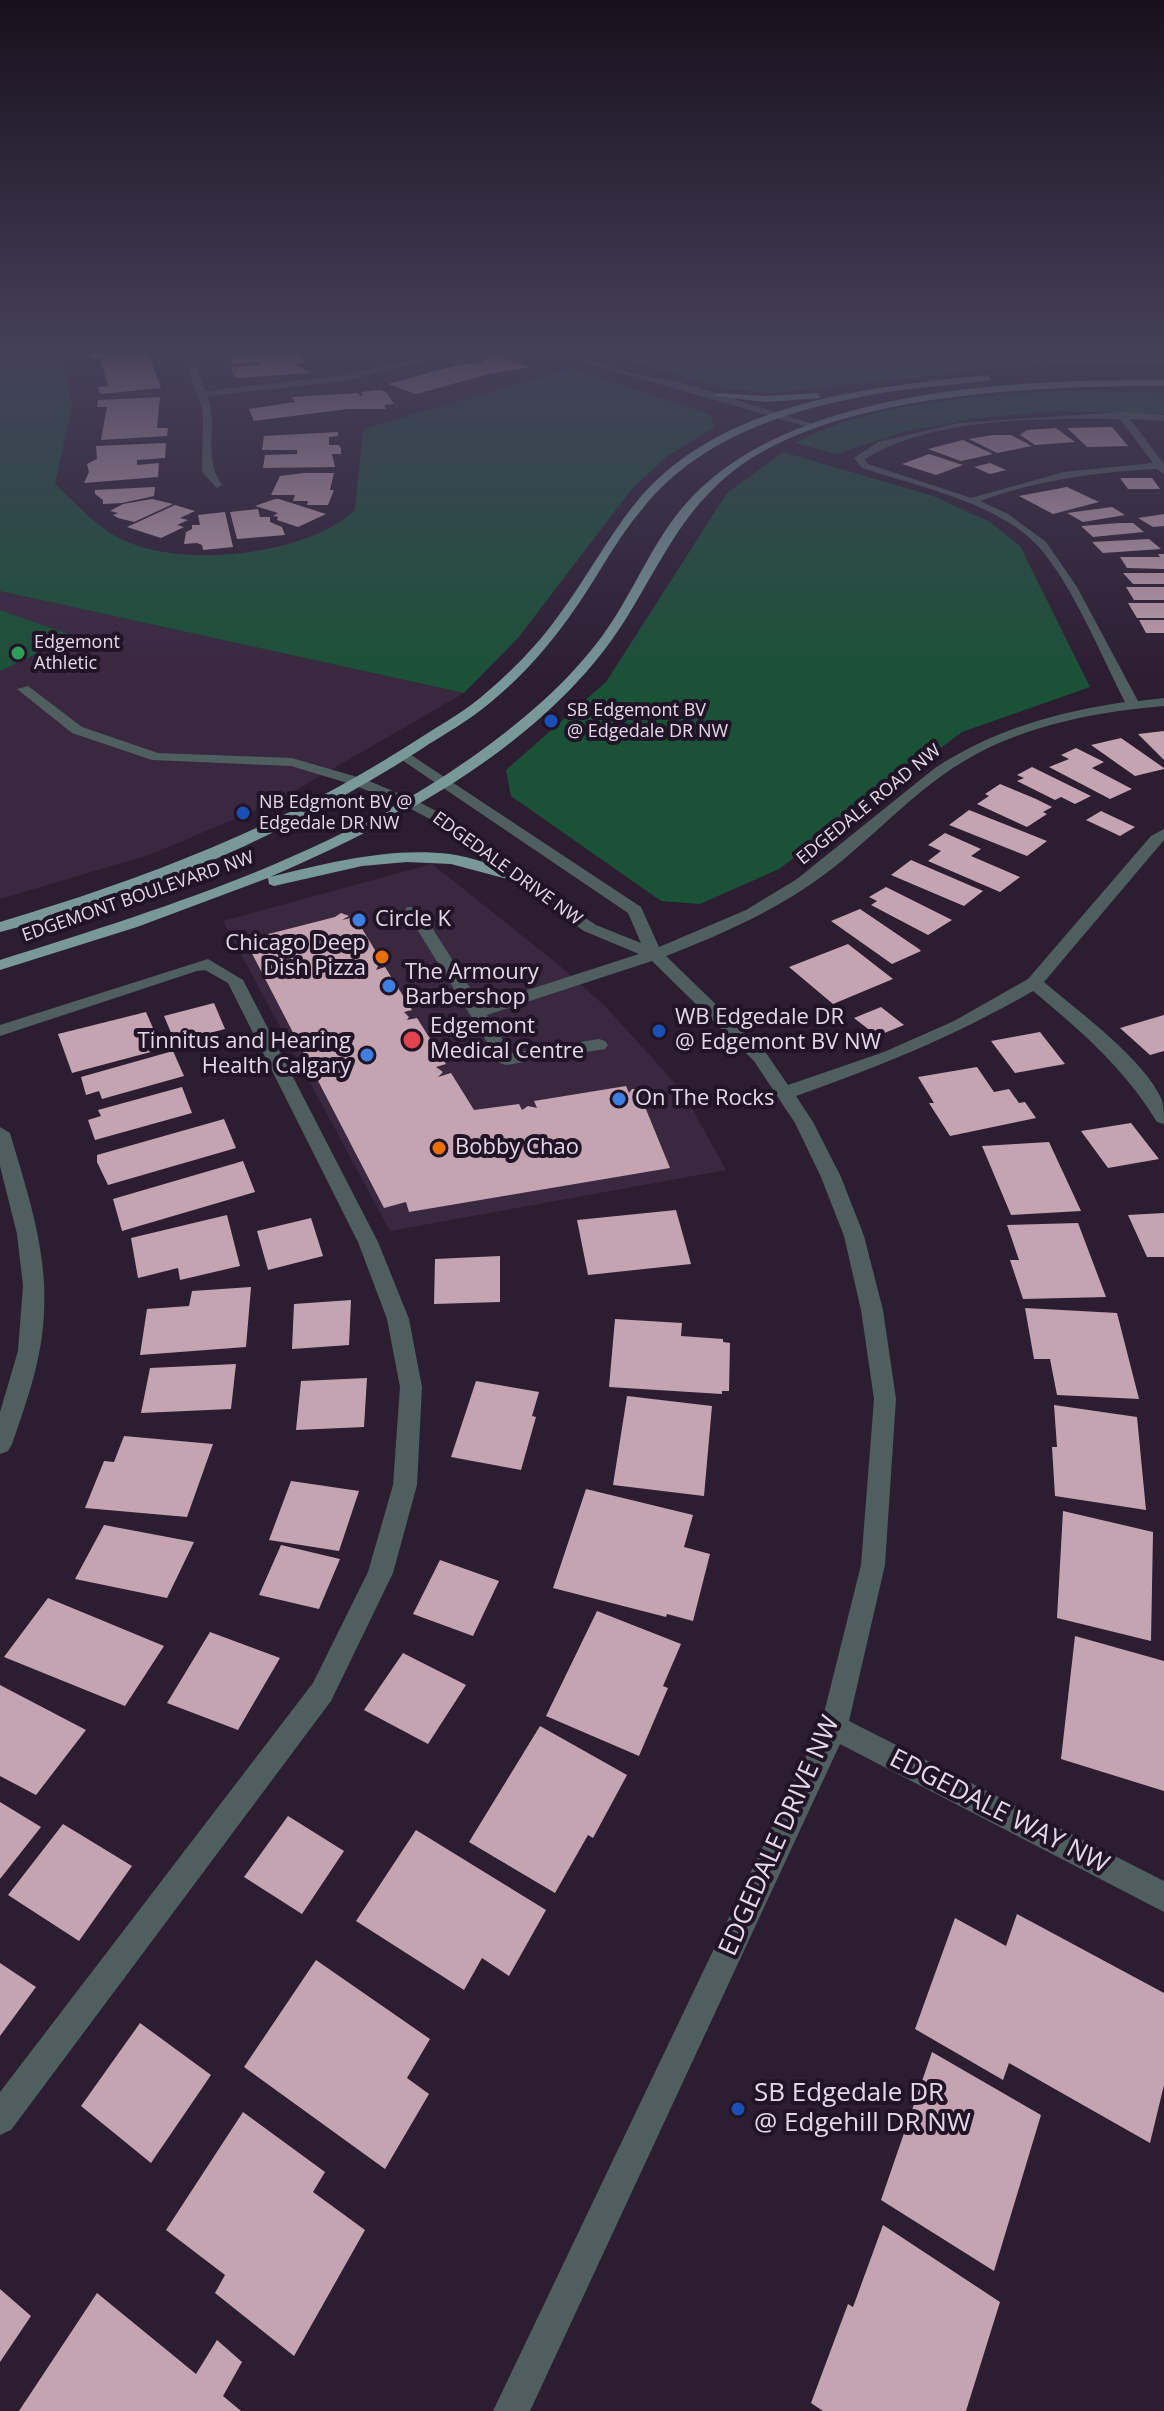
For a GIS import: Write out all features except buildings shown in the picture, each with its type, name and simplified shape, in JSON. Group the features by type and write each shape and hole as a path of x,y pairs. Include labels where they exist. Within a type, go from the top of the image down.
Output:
{"main road":[{"name":"EDGEMONT BOULEVARD NW","path":"0,927 131,885 248,837 359,782 487,699 519,669 573,605 609,546 664,477 684,463"},
{"name":"EDGEMONT BOULEVARD NW","path":"0,965 208,897 299,860 412,804 446,783 506,739 578,673 608,636 685,510 705,487 736,463"},
{"path":"208,897 329,868 393,857 455,859 511,875"}],"street":[{"path":"207,463 207,472 217,485"},
{"path":"862,463 865,466 971,501 1004,516 1042,544 1071,587 1133,704"},
{"path":"971,501 1011,485 1079,470 1162,468"},
{"name":"EDGEDALE DRIVE NW","path":"23,689 77,730 157,757 292,762 359,782 412,804 435,816 511,875 590,928 654,954 760,1057 804,1122 831,1177 854,1236 872,1310 885,1399 873,1565 834,1727 511,2411"},
{"name":"EDGEDALE ROAD NW","path":"478,1012 654,954 752,913 831,864 940,771 990,741 1030,727 1133,704 1164,702"},
{"name":"EDGEDALE DRIVE NW","path":"403,756 635,910 654,954"},
{"path":"785,1093 890,1056 960,1025 1034,983 1164,833"},
{"path":"413,910 506,1059 599,1045"},
{"path":"0,1031 193,967 208,964 235,980 368,1242 398,1319 411,1387 405,1485 380,1573 322,1692 0,2119"},
{"path":"1034,983 1090,1029 1159,1099 1164,1118"},
{"path":"0,1133 26,1222 33,1273 32,1337 0,1444"},
{"name":"EDGEDALE WAY NW","path":"834,1727 1164,1897"}],"shaded area":[{"path":"0,591 464,693 275,802 149,855 0,899"},
{"path":"432,864 560,966 606,1007 683,1092 726,1170 390,1231 223,921"}],"green space":[{"path":"0,463 60,463 55,484 112,534 146,548 176,554 208,555 275,547 333,526 355,510 360,463 660,463 631,490 518,638 464,693 0,591"},
{"path":"769,463 819,463 933,496 990,522 1020,546 1090,687 962,732 779,869 700,904 661,901 511,796 506,770 606,682 727,493"},
{"name":"Edgemont Athletic","path":"0,610 74,636 0,671"}],"place":[{"name":"Edgemont Athletic","path":"18,653"},
{"name":"SB Edgemont BV @ Edgedale DR NW","path":"551,721"},
{"name":"NB Edgmont BV @ Edgedale DR NW","path":"243,813"},
{"name":"Circle K","path":"359,920"},
{"name":"Chicago Deep Dish Pizza","path":"382,957"},
{"name":"The Armoury Barbershop","path":"389,986"},
{"name":"WB Edgedale DR @ Edgemont BV NW","path":"659,1031"},
{"name":"Edgemont Medical Centre","path":"412,1040"},
{"name":"Tinnitus and Hearing Health Calgary","path":"367,1055"},
{"name":"On The Rocks","path":"619,1099"},
{"name":"Bobby Chao","path":"439,1148"},
{"name":"SB Edgedale DR @ Edgehill DR NW","path":"738,2109"}]}
